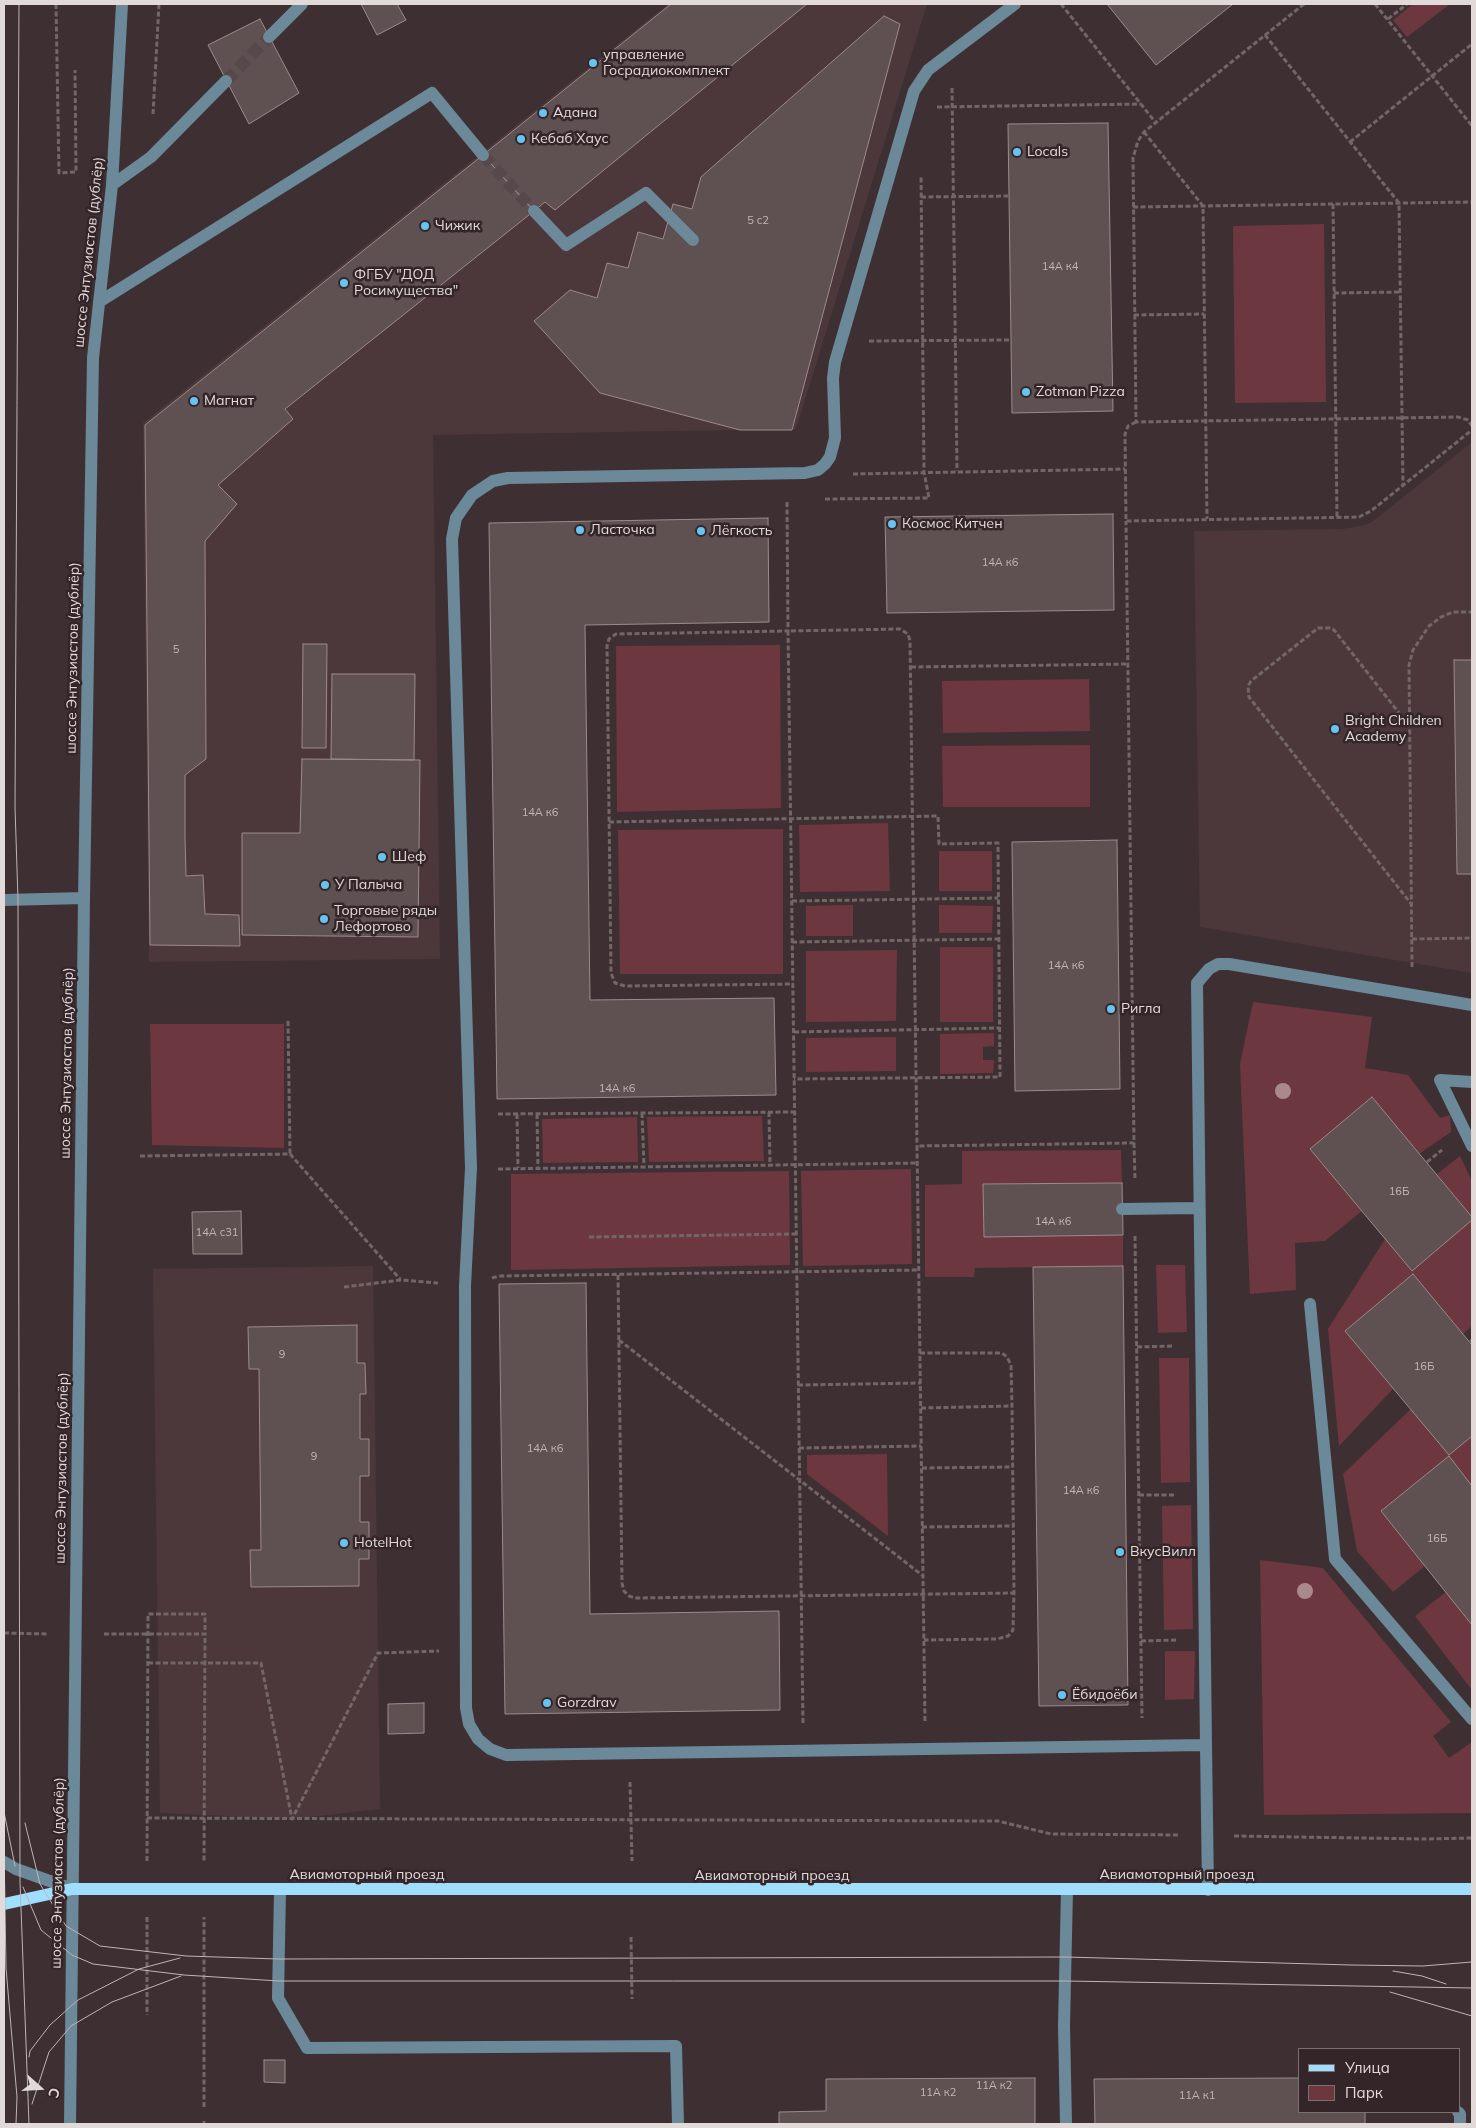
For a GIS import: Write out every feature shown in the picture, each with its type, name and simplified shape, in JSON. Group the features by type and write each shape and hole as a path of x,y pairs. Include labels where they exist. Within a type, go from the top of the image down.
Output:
{"main road":[{"name":"Авиамоторный проезд","path":"4,1904 72,1889 1472,1890"}],"street":[{"name":"шоссе Энтузиастов (дублёр)","path":"70,2124 84,898 93,358 112,184 122,4"},
{"path":"269,37 302,4"},
{"path":"1014,4 924,74 914,91 841,341 833,378 835,438 830,457 825,464 811,472 796,474 508,478 493,482 472,494 456,518 452,539 471,1168 465,1286 466,1708 470,1724 478,1739 490,1749 506,1755 1206,1745"},
{"path":"112,184 151,157 226,81"},
{"path":"99,302 432,93 483,155"},
{"path":"534,211 566,245 646,193 693,240"},
{"path":"4,900 84,898"},
{"path":"1208,1890 1198,1208 1197,983 1209,969 1218,964 1229,964 1472,1005"},
{"path":"1472,1082 1440,1080 1472,1146"},
{"path":"1129,1209 1198,1208"},
{"path":"1310,1304 1335,1559 1472,1719"},
{"path":"4,1862 16,1869 72,1889"},
{"path":"280,1890 278,1998 307,2048 676,2046 678,2124"},
{"path":"1066,2124 1064,2026 1067,1890"}],"path":[{"path":"56,4 59,173 76,172 75,70"},
{"path":"151,157 159,4"},
{"path":"1061,4 1156,123"},
{"path":"1136,422 1133,158 1138,141 1144,132 1304,4"},
{"path":"1375,4 1472,126"},
{"path":"1387,19 1407,4"},
{"path":"1265,35 1399,203 1402,486"},
{"path":"1350,142 1472,44"},
{"path":"951,52 957,471"},
{"path":"909,108 1141,104"},
{"path":"1144,132 1203,206 1207,519"},
{"path":"920,167 924,472"},
{"path":"921,197 1009,196"},
{"path":"1133,207 1472,202"},
{"path":"1333,204 1337,518"},
{"path":"1334,293 1400,292"},
{"path":"1134,315 1204,314"},
{"path":"841,341 1011,340"},
{"path":"1142,1746 1137,1347 1129,1209 1134,1143 1126,429 1131,423 1136,422 1458,417 1468,420 1472,426"},
{"path":"1126,521 1359,517 1402,486 1472,430"},
{"path":"825,464 830,471 842,474 1125,469"},
{"path":"787,518 802,1710"},
{"path":"1412,964 1409,665 1413,650 1429,626 1441,617 1453,612 1472,612"},
{"path":"1410,727 1334,630 1330,628 1318,628 1251,681 1248,686 1249,697 1412,905"},
{"path":"793,984 625,986 615,983 611,973 607,646 609,639 616,634 900,630 909,636 911,667 925,1708"},
{"path":"911,667 1128,664"},
{"path":"610,822 938,816 939,844 998,843 1000,1077 794,1079"},
{"path":"792,901 998,898"},
{"path":"1412,939 1472,938"},
{"path":"792,942 998,939"},
{"path":"288,1022 290,1154 400,1280"},
{"path":"794,1032 1000,1028"},
{"path":"769,1112 770,1165"},
{"path":"497,1114 795,1112"},
{"path":"642,1113 644,1167"},
{"path":"517,1114 518,1168"},
{"path":"537,1114 538,1168"},
{"path":"917,1146 1134,1143"},
{"path":"140,1156 290,1154"},
{"path":"471,1168 917,1163"},
{"path":"590,1237 796,1234"},
{"path":"344,1287 400,1280 465,1286 499,1276 919,1270"},
{"path":"618,1275 622,1574 624,1591 634,1598 1014,1592"},
{"path":"618,1340 923,1575"},
{"path":"1137,1347 1201,1345"},
{"path":"920,1353 1002,1353 1007,1357 1011,1365 1014,1526 1013,1630 1008,1636 997,1639 924,1640"},
{"path":"798,1385 921,1383"},
{"path":"921,1408 1012,1406"},
{"path":"799,1448 921,1446"},
{"path":"922,1468 1012,1467"},
{"path":"1138,1495 1203,1494"},
{"path":"922,1527 1014,1526"},
{"path":"204,1870 205,1634 205,1614 148,1614 147,1818 630,1820 998,1821 1051,1834 1472,1838"},
{"path":"4,1634 52,1634"},
{"path":"100,1634 205,1634"},
{"path":"1141,1641 1205,1640"},
{"path":"630,1753 632,1864"},
{"path":"204,1910 204,2107"},
{"path":"631,1937 632,1999"}],"shaded area":[{"path":"668,4 927,4 796,429 433,435 440,959 149,962 143,423"},
{"name":"Bright Children Academy","path":"1472,442 1472,973 1200,927 1194,531 1342,529 1365,525 1372,522"},
{"path":"373,1266 380,1809 292,1819 160,1813 153,1269"}],"green space":[{"path":"1413,4 1450,4 1407,37 1393,20"},
{"path":"1324,224 1326,402 1235,403 1233,226"},
{"path":"780,645 781,808 617,812 616,646"},
{"path":"1089,679 1090,731 943,733 942,681"},
{"path":"1090,745 1090,807 943,807 942,746"},
{"path":"888,823 890,891 800,892 799,825"},
{"path":"783,829 783,974 620,974 618,830"},
{"path":"939,851 992,851 992,891 939,891"},
{"path":"853,905 853,936 806,936 806,906"},
{"path":"939,905 993,906 992,933 939,933"},
{"path":"940,947 993,947 993,1022 940,1022"},
{"path":"897,950 896,1021 806,1022 806,951"},
{"path":"1253,1002 1372,1017 1365,1068 1408,1075 1440,1118 1450,1115 1451,1132 1419,1154 1372,1097 1310,1149 1362,1211 1325,1241 1295,1243 1296,1290 1250,1294 1240,1064"},
{"path":"150,1024 284,1024 284,1148 152,1145"},
{"path":"994,1033 994,1046 983,1047 983,1060 994,1060 993,1073 940,1074 940,1034"},
{"path":"896,1037 896,1071 806,1072 806,1038"},
{"path":"762,1116 764,1161 649,1162 647,1117"},
{"path":"637,1117 638,1162 543,1163 542,1119"},
{"path":"1121,1150 1122,1183 983,1184 984,1236 1123,1235 1123,1266 975,1268 974,1277 925,1277 925,1185 962,1184 962,1151"},
{"path":"1460,1156 1472,1181 1472,1217 1437,1174"},
{"path":"911,1169 912,1264 803,1266 801,1171"},
{"path":"789,1171 790,1265 511,1270 511,1174"},
{"path":"1472,1220 1472,1326 1463,1334 1413,1274 1345,1331 1393,1389 1339,1446 1328,1329 1385,1239 1412,1271"},
{"path":"1156,1265 1185,1265 1187,1332 1158,1333"},
{"path":"1159,1358 1189,1358 1190,1482 1161,1483"},
{"path":"1411,1409 1449,1455 1472,1436 1472,1486 1449,1457 1381,1511 1425,1566 1393,1592 1357,1551 1343,1474"},
{"path":"887,1454 888,1536 807,1474 807,1455"},
{"path":"1191,1505 1193,1629 1164,1630 1162,1506"},
{"path":"1260,1560 1323,1568 1451,1722 1433,1736 1449,1758 1472,1742 1472,1813 1264,1815"},
{"path":"1446,1592 1472,1625 1472,1690 1415,1616"},
{"path":"1165,1651 1195,1651 1194,1699 1165,1700"}],"building":[{"path":"361,4 397,4 406,20 377,35"},
{"path":"671,4 807,4 555,210 545,202 534,211 483,155"},
{"path":"1107,4 1233,4 1156,65"},
{"path":"884,16 900,24 792,430 740,430 600,393 534,321 570,290 597,298 607,263 628,268 638,232 663,239 673,204 692,209 701,177"},
{"path":"260,19 299,93 249,124 208,45"},
{"path":"1108,123 1113,411 1012,413 1008,124"},
{"path":"483,155 534,211 285,409 293,419 218,485 237,504 205,541 206,759 185,775 186,876 203,875 205,914 239,915 240,946 150,945 145,425"},
{"path":"1113,514 1114,610 887,613 885,517"},
{"path":"768,518 769,622 585,625 590,1000 774,998 776,1095 497,1099 489,523"},
{"path":"303,644 327,644 326,748 302,748"},
{"path":"1454,660 1472,660 1472,874 1457,874"},
{"path":"332,674 415,674 414,760 331,759"},
{"path":"302,759 420,760 418,937 242,935 242,833 300,833"},
{"path":"1117,840 1120,1089 1015,1091 1012,842"},
{"path":"1372,1097 1472,1217 1472,1220 1412,1271 1310,1149"},
{"path":"1122,1183 1123,1235 984,1237 983,1184"},
{"path":"241,1211 242,1254 193,1254 192,1212"},
{"path":"1123,1266 1128,1705 1039,1706 1033,1267"},
{"path":"1413,1274 1472,1345 1472,1436 1449,1455 1345,1331"},
{"path":"586,1283 590,1614 779,1611 780,1710 505,1714 499,1284"},
{"path":"357,1325 357,1363 365,1363 366,1394 360,1394 360,1439 369,1439 369,1476 360,1476 360,1522 369,1522 369,1559 359,1559 359,1586 251,1587 250,1550 261,1550 259,1369 249,1369 248,1327"},
{"path":"1449,1456 1472,1486 1472,1625 1381,1511"},
{"path":"424,1703 424,1733 388,1734 388,1704"},
{"path":"264,2060 285,2060 285,2083 264,2082"},
{"path":"1035,2078 1035,2124 779,2124 779,2112 826,2111 826,2079"},
{"path":"1298,2078 1298,2113 1365,2113 1365,2124 1095,2124 1094,2079"}],"tunnel":[{"path":"226,81 269,37"},
{"path":"483,155 534,211"}],"tram line":[{"path":"19,4 15,807 18,900 20,1881 29,2124"},
{"path":"4,1812 15,1866"},
{"path":"25,1823 40,1884 66,1926 100,1946 186,1956 278,1959 1066,1957 1423,1966 1472,1962"},
{"path":"4,1846 6,1968 17,2097 16,2124"},
{"path":"23,1887 41,1930 72,1955 93,1964 184,1975 279,1981 1066,1981 1472,1988"},
{"path":"29,2057 30,2051 50,2025 78,2000 139,1969 180,1958"},
{"path":"1393,1971 1422,1976 1446,1984"},
{"path":"32,2104 49,2052 71,2026 112,2002 181,1976"},
{"path":"1390,1992 1472,2016"}],"place":[{"name":"управление Госрадиокомплект","path":"593,63"},
{"name":"Адана","path":"543,113"},
{"name":"Кебаб Хаус","path":"521,139"},
{"name":"Locals","path":"1017,152"},
{"name":"Чижик","path":"425,226"},
{"name":"ФГБУ \"ДОД Росимущества\"","path":"344,283"},
{"name":"Zotman Pizza","path":"1026,392"},
{"name":"Магнат","path":"194,401"},
{"name":"Космос Китчен","path":"892,524"},
{"name":"Ласточка","path":"580,530"},
{"name":"Лёгкость","path":"701,531"},
{"name":"Bright Children Academy","path":"1335,729"},
{"name":"Шеф","path":"382,857"},
{"name":"У Палыча","path":"325,885"},
{"name":"Торговые ряды Лефортово","path":"324,919"},
{"name":"Ригла","path":"1111,1009"},
{"name":"HotelHot","path":"344,1543"},
{"name":"ВкусВилл","path":"1120,1552"},
{"name":"Ёбидоёби","path":"1062,1695"},
{"name":"Gorzdrav","path":"547,1703"}]}
